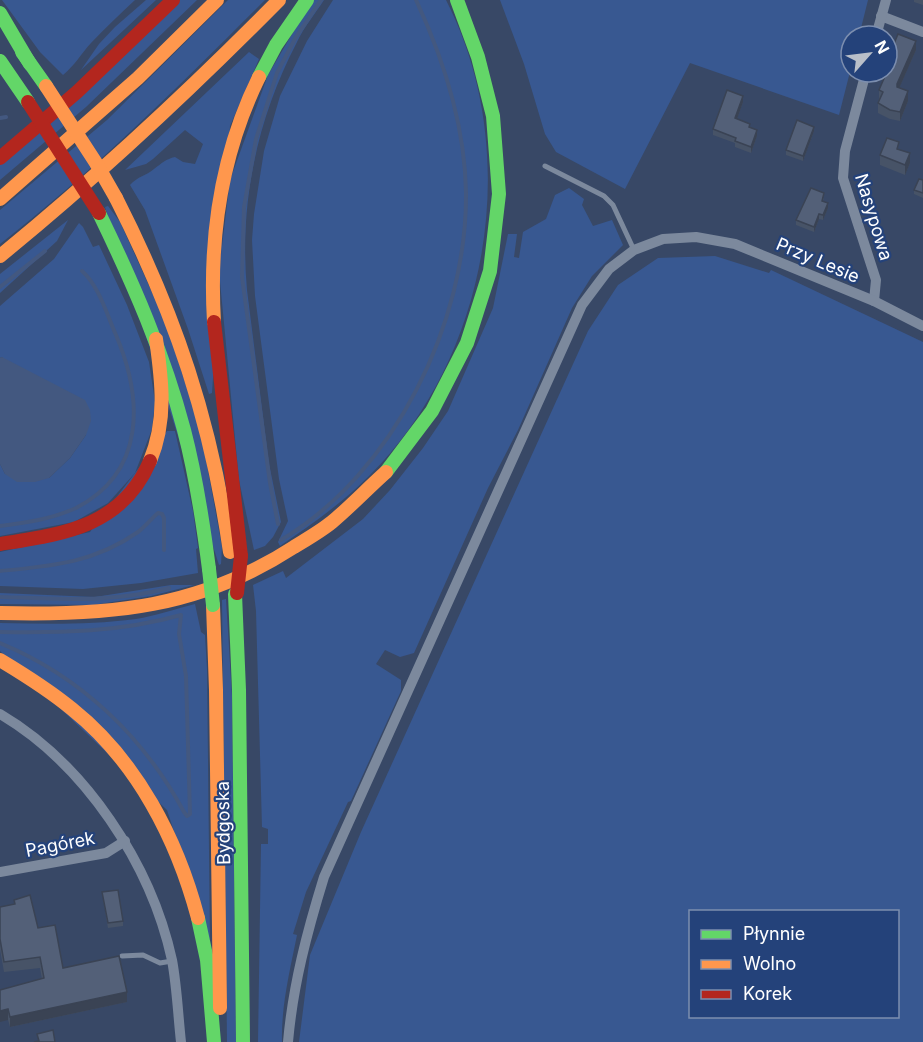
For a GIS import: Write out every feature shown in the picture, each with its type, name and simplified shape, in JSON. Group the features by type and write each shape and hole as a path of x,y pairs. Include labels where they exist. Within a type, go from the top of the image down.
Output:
{"main road":[{"path":"0,158 77,92 174,0"},
{"path":"0,199 138,78 217,0"},
{"path":"0,256 53,213 165,113 279,0"},
{"path":"236,558 232,475 216,360 212,288 213,250 219,201 230,153 253,93 282,35 307,0"},
{"path":"0,613 64,615 106,613 150,607 195,595 260,570 298,548 370,491 420,431 453,376 472,331 493,252 497,211 498,165 493,118 484,74 471,33 456,0"},
{"path":"0,14 30,64"},
{"path":"0,22 46,86 96,164 144,250 191,370 216,463 236,558"},
{"path":"0,61 76,175 99,213 128,271 156,339 186,434 200,502 213,605 220,1042"},
{"path":"0,544 62,534 84,526 109,513 132,492 148,469 159,440 163,386 156,339"},
{"name":"Bydgoska","path":"236,558 243,1042"},
{"path":"0,660 35,681 87,721 138,779 160,815 177,850 192,892 202,936 214,1042"}],"street":[{"path":"879,24 886,0"},
{"path":"881,16 923,32"},
{"name":"Nasypowa","path":"863,84 845,151 843,178 876,280 874,301"},
{"name":"Przy Lesie","path":"288,1042 297,969 324,877 582,305 609,269 634,250 663,239 696,237 735,244 874,301 923,326"},
{"path":"0,714 37,741 72,774 125,841 153,900 172,962 181,1042"},
{"name":"Pagórek","path":"0,872 105,853 125,841"}],"lane":[{"path":"545,166 604,196 613,205 634,250"},
{"path":"122,956 143,955 160,963 172,962"}],"shaded area":[{"path":"2,0 135,0 96,37 63,75 40,52"},
{"path":"146,0 156,0 81,70 99,44"},
{"path":"180,0 197,0 86,107 0,180 0,165"},
{"path":"228,0 265,0 103,157 0,244 0,210 107,120"},
{"path":"312,0 324,0 300,36 271,101 261,131 249,194 245,258 247,290 269,464 281,522 265,546 254,550 239,480 219,271 230,180 268,75"},
{"path":"333,0 446,0 470,59 484,122 488,186 482,250 467,313 443,372 410,427 359,486 280,546 278,542 288,521 279,479 255,296 252,240 254,214 264,151 280,96 307,41"},
{"path":"500,0 868,0 862,24 839,24 839,84 847,84 839,115 690,63 625,189 556,152 545,134 524,64"},
{"path":"249,52 259,59 230,126 212,393 209,394 145,210 130,185 175,157 183,162 195,164 203,144 185,130 146,164 125,170"},
{"path":"569,188 584,199 582,205 593,226 612,220 623,245 592,276 572,308 414,653 400,657 385,650 376,664 401,680 401,691 306,892 293,934 297,935 284,1002 282,1042 258,1042 261,844 268,844 268,829 262,827 256,611 253,585 283,571 286,578 363,519 390,490 448,411 493,308 508,234 517,234 514,257 519,258 523,232 546,219 555,195"},
{"path":"108,206 120,222 166,323 201,432 222,547 221,564 219,565 105,207"},
{"path":"68,220 57,241 0,293 0,274"},
{"path":"79,223 93,247 99,245 127,305 149,362 155,402 152,429 135,473 108,503 74,522 0,536 0,464 5,474 49,478 70,458 86,435 2,357 0,358 0,306 54,259"},
{"path":"715,256 769,273 771,270 923,342 923,1042 299,1042 310,955 361,832 588,331 618,285 658,258"},
{"path":"0,358 85,400 90,410 91,421 86,435 70,458 49,478 35,482 17,482 5,474 0,464"},
{"path":"167,431 175,431 193,511 198,548 196,549 198,573 141,583 83,589 0,586 0,552 90,532"},
{"path":"171,585 194,585 151,596 93,605 0,604 0,593 95,597"},
{"path":"226,599 232,696 236,1042 227,1042 222,600"},
{"path":"195,604 201,632 205,635 207,669 210,941 167,810 0,651 0,623 68,624 119,621 150,616"}],"building":[{"path":"899,34 916,41 899,79"},
{"path":"882,84 897,84 897,87 908,91 900,112 890,110 878,103 883,92 879,90"},
{"path":"727,90 743,96 735,118 750,124 749,127 757,130 751,147 713,129"},
{"path":"797,120 814,127 803,156 786,150"},
{"path":"887,138 899,142 897,149 910,153 905,165 880,155"},
{"path":"919,179 923,180 923,193 914,190"},
{"path":"811,188 824,193 822,201 828,203 823,215 819,214 814,227 796,220"},
{"path":"118,890 123,921 108,923 102,892"},
{"path":"30,895 38,928 55,925 63,968 119,956 127,992 10,1017 8,1009 0,1011 0,990 44,978 40,957 4,962 0,939 0,907 15,904 14,900"},
{"path":"53,1030 55,1042 34,1042 39,1041 37,1034"}],"waterway":[{"path":"278,524 270,483 242,277 244,207 256,139 277,73 296,37 321,0"},
{"path":"281,540 321,511 358,476 389,435 416,390 438,342 453,293 463,242 466,193 462,143 444,70 416,0"},
{"path":"0,118 6,117"},
{"path":"0,287 45,251"},
{"path":"0,526 48,518 76,508 99,493 116,475 127,454 134,408 125,359 102,301 82,271"},
{"path":"0,571 54,565 88,557 122,542 141,530 158,513 164,518 164,550"},
{"path":"0,597 106,598 169,588"},
{"path":"0,632 113,628 181,615 179,634 186,676 190,814 187,816 149,758 107,711 57,673 0,643"}],"traffic: fast":[{"path":"259,77 276,45 307,0"},
{"path":"386,472 432,411 467,343 490,271 499,194 493,116 478,57 457,0"},
{"path":"0,13 30,64"},
{"path":"22,52 46,86"},
{"path":"0,61 28,102"},
{"path":"99,213 147,319 176,402 196,482 209,569"},
{"path":"209,569 213,605"},
{"path":"235,594 239,690 243,1042"},
{"path":"198,918 207,960 214,1042"}],"traffic: slow":[{"path":"0,199 138,78 217,0"},
{"path":"0,256 143,132 279,0"},
{"path":"214,322 214,259 220,197 235,136 259,77"},
{"path":"46,86 116,198"},
{"path":"116,198 156,285 188,370 213,458 230,552"},
{"path":"150,461 159,431 162,400 156,339"},
{"path":"0,613 40,614 117,610 189,595 224,583 259,567 323,529 386,472"},
{"path":"213,605 220,1008"},
{"path":"0,660 63,702 116,752 152,803 166,831 179,859 198,918"}],"traffic: jam":[{"path":"0,158 77,92 173,0"},
{"path":"28,102 99,213"},
{"path":"214,322 241,556"},
{"path":"0,544 68,531 107,514 124,500 138,483 150,461"},
{"path":"237,593 241,556"}]}
